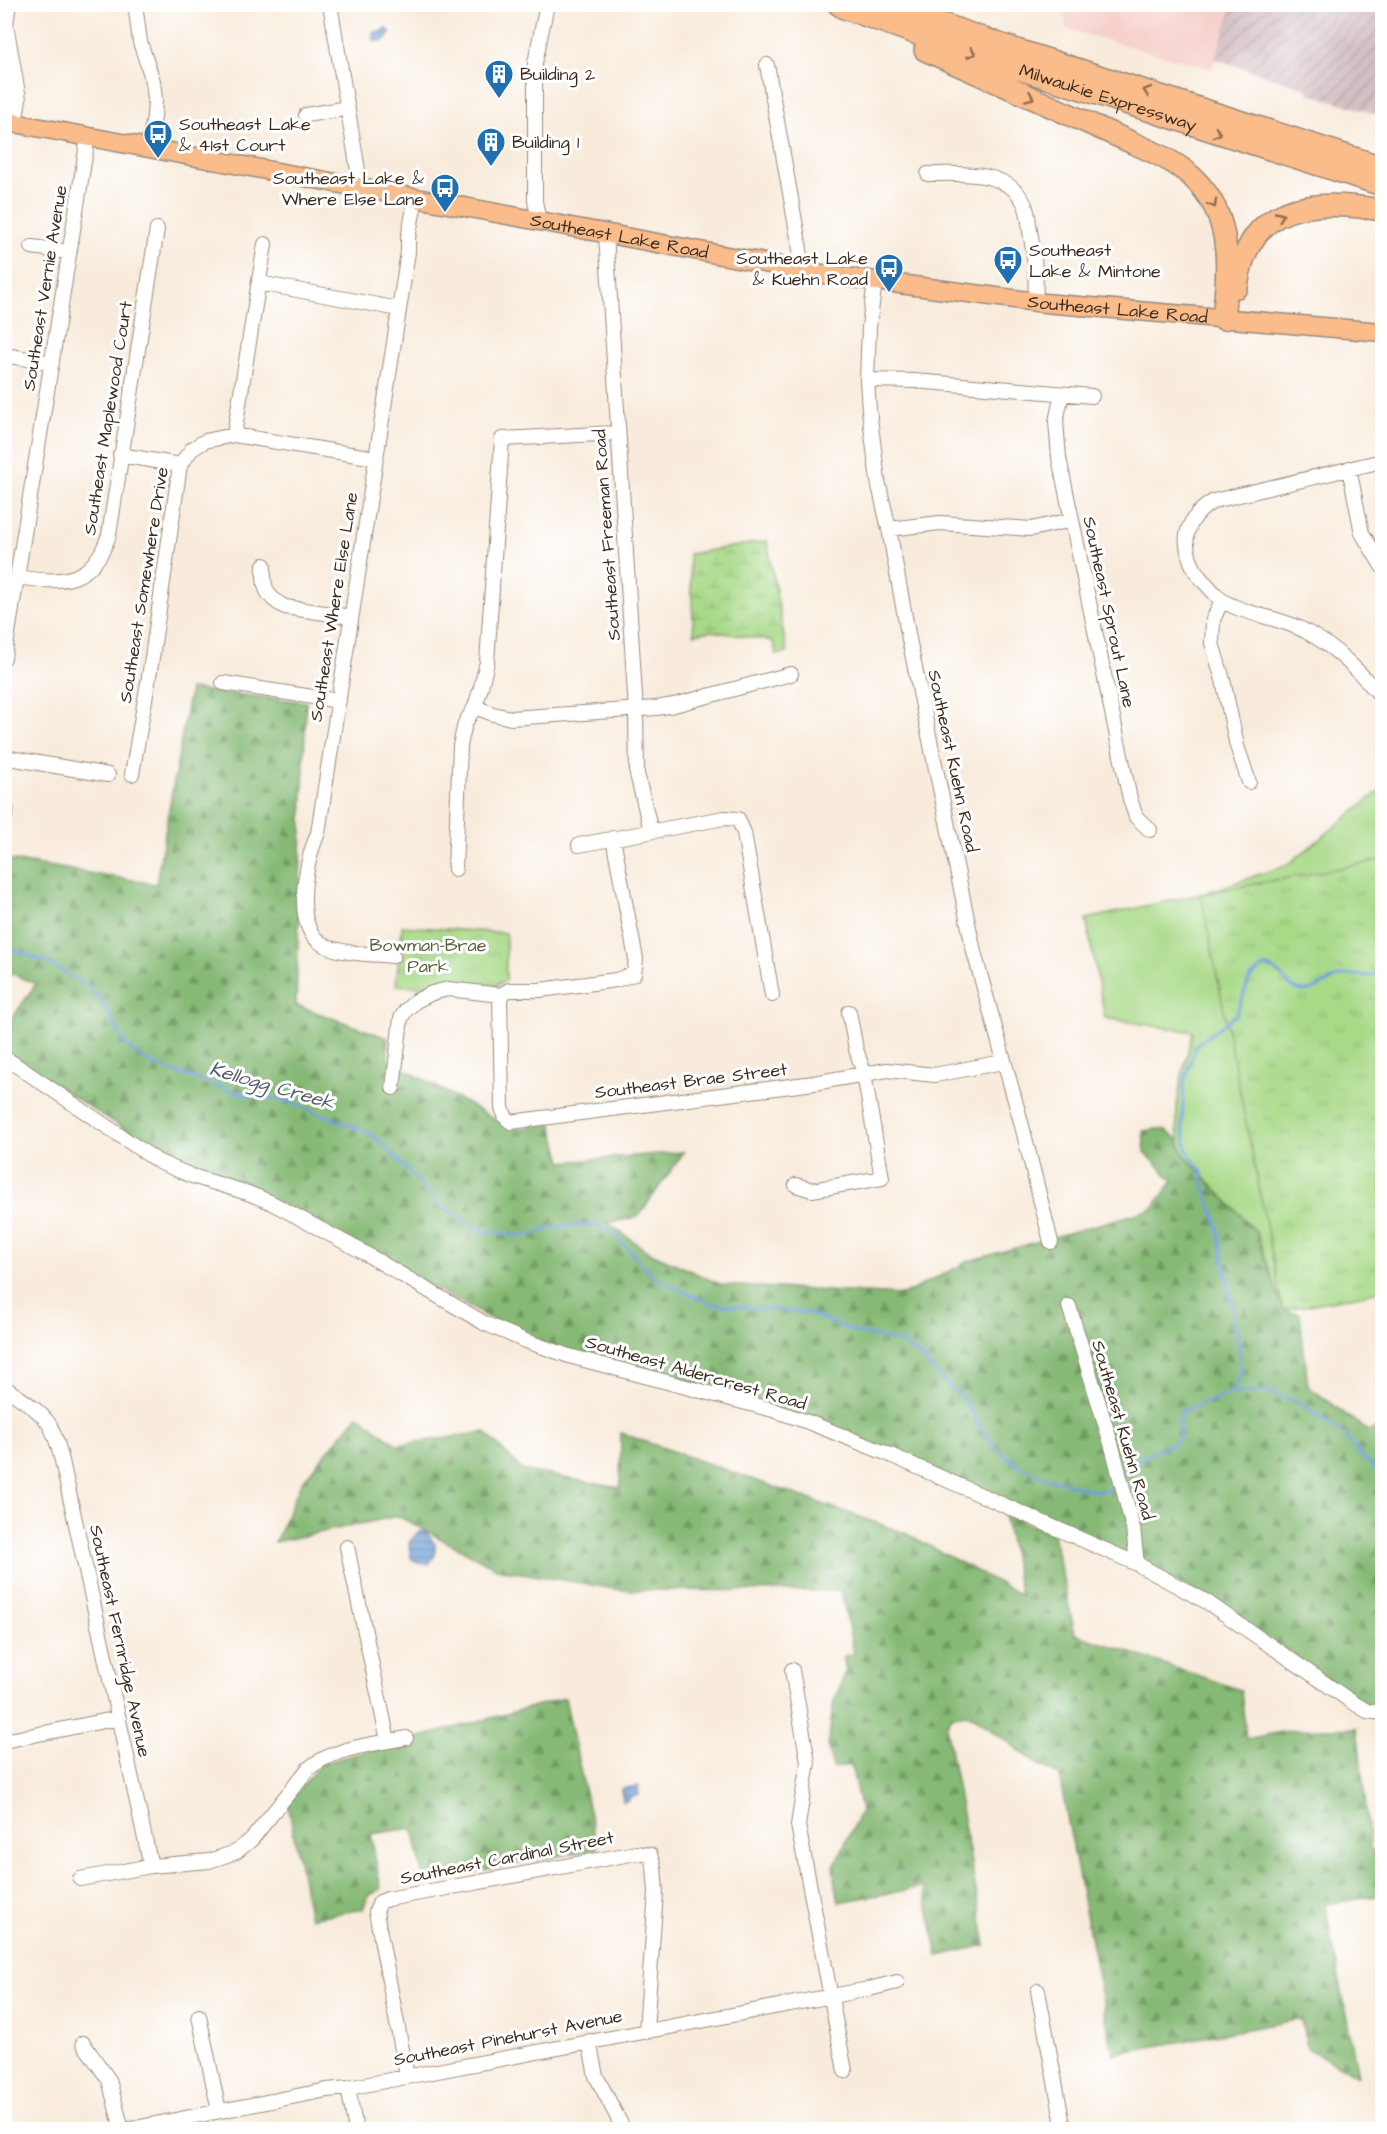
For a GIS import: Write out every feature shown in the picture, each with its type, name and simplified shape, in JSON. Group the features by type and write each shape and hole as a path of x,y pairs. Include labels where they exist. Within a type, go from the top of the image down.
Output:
{"highway":[{"name":"Milwaukie Expressway","path":"885,4 1011,48 1383,167"},
{"name":"Milwaukie Expressway","path":"841,6 1002,63 1383,185"},
{"path":"841,6 896,37 1135,144 1184,170 1210,198 1223,227 1228,265 1229,320"},
{"path":"1238,120 1383,152"},
{"path":"1229,320 1239,272 1248,244 1258,231 1271,221 1283,214 1317,206 1353,206 1383,210"}],"main road":[{"name":"Southeast Lake Road","path":"10,122 801,270 1035,302 1383,332"}],"street":[{"path":"9,4 6,24 19,99 10,122"},
{"path":"135,4 135,18 140,42 153,81 155,99 148,148"},
{"path":"330,4 361,188"},
{"path":"539,222 535,201 536,63 547,4"},
{"path":"767,65 800,249 801,270"},
{"path":"306,116 347,108"},
{"name":"Southeast Vernie Avenue","path":"4,658 88,137"},
{"path":"928,174 968,174 989,178 1008,186 1020,197 1026,209 1037,274 1035,302"},
{"name":"Southeast Where Else Lane","path":"393,956 335,950 322,945 307,927 303,895 312,846 318,833 408,252 408,238 416,198"},
{"name":"Southeast Maplewood Court","path":"18,577 48,582 75,578 88,570 105,548 109,535 157,229"},
{"name":"Southeast Freeman Road","path":"606,235 636,711 636,774 651,831"},
{"path":"234,435 265,244"},
{"path":"32,247 69,252"},
{"name":"Southeast Kuehn Road","path":"875,281 867,380 878,480 974,952 1003,1062 1022,1122 1051,1242"},
{"path":"259,283 399,309"},
{"path":"4,355 52,363"},
{"path":"867,380 915,381 1092,396"},
{"name":"Southeast Sprout Lane","path":"1062,394 1056,421 1056,436 1072,520 1130,800 1136,817 1150,830"},
{"path":"455,868 460,746 465,723 475,707 487,662 502,440 618,433"},
{"name":"Southeast Somewhere Drive","path":"132,774 150,671 180,465 192,449 205,441 234,435 375,458"},
{"path":"120,454 180,465"},
{"path":"1383,461 1222,498 1206,506 1196,515 1189,527 1186,539 1193,568 1222,600 1238,608 1287,622 1304,630 1355,666 1378,693 1383,694"},
{"path":"1349,468 1362,533 1383,566"},
{"path":"889,529 940,523 1031,529 1072,520"},
{"path":"264,565 265,588 276,602 285,607 351,617"},
{"path":"1222,600 1213,620 1212,643 1223,681 1237,747 1249,782"},
{"path":"475,707 511,718 636,711 675,705 791,674"},
{"path":"223,683 339,701"},
{"path":"4,757 108,775"},
{"path":"579,844 724,818 738,819 744,833 772,995"},
{"path":"393,1088 401,1018 416,1001 432,993 448,989 500,995 509,990 540,990 616,980 634,974 636,959 613,838"},
{"name":"Southeast Brae Street","path":"500,995 502,1108 506,1118 511,1122 814,1083 894,1070 934,1075 1003,1062"},
{"path":"796,1185 812,1190 882,1178 864,1074 856,1050 849,1011"},
{"name":"Southeast Aldercrest Road","path":"4,1057 159,1162 192,1176 270,1202 500,1331 569,1356 773,1410 888,1454 1137,1564 1207,1602 1352,1702 1367,1711 1383,1713"},
{"name":"Southeast Kuehn Road","path":"1069,1306 1113,1450 1136,1541 1137,1564"},
{"name":"Southeast Fernridge Avenue","path":"4,1387 44,1417 51,1426 62,1461 151,1866"},
{"path":"346,1547 388,1741"},
{"path":"792,1670 808,1762 798,1826 844,2071"},
{"path":"4,1742 119,1718"},
{"path":"80,1880 151,1866 209,1861 236,1852 252,1839 316,1761 329,1755 406,1738"},
{"name":"Southeast Cardinal Street","path":"407,2076 376,1912 380,1902 388,1899 636,1853 650,1855 654,1867 656,1892 646,2030"},
{"name":"Southeast Pinehurst Avenue","path":"124,2130 897,1982"},
{"path":"1038,1991 1064,2130"},
{"path":"199,2016 219,2111"},
{"path":"589,2041 596,2076 624,2130"},
{"path":"83,2043 109,2080 124,2130"},
{"path":"348,2088 356,2130"}],"shaded area":[{"path":"1065,4 1233,5 1212,69 1066,29"},
{"path":"1233,4 1382,5 1382,116 1308,93 1308,89 1215,59"}],"green space":[{"path":"767,541 787,653 776,655 773,641 711,631 694,634 689,554"},
{"path":"190,689 306,702 296,1005 388,1038 388,1060 513,1129 552,1124 562,1162 684,1152 638,1217 608,1223 647,1251 722,1285 903,1295 969,1261 1152,1209 1173,1181 1145,1152 1143,1131 1165,1130 1177,1139 1185,1156 1256,1232 1283,1310 1300,1314 1308,1386 1368,1431 1382,1427 1382,1709 1370,1708 1208,1597 917,1462 525,1337 252,1190 184,1168 5,1052 5,1028 36,984 5,971 4,803 9,804 5,859 156,884"},
{"path":"1382,789 1382,999 1283,1310 1256,1232 1185,1156 1180,1142 1177,1127 1178,1094 1193,1032 1105,1018 1086,919 1205,893 1287,865"},
{"path":"1382,860 1382,1291 1283,1310 1201,894"},
{"name":"Bowman-Brae Park","path":"402,926 506,933 506,980 496,986 448,982 422,987 396,985"},
{"path":"358,1415 398,1445 485,1432 522,1470 620,1488 621,1433 905,1533 1021,1595 1004,1514 1053,1534 1075,1634 1241,1690 1246,1739 1292,1730 1357,1728 1371,1851 1382,1849 1382,1895 1325,1904 1358,2076 1307,2048 1301,2019 1113,2054 1059,1775 1039,1765 976,1718 964,1713 952,1717 946,1726 986,1945 938,1956 924,1887 839,1902 833,1868 861,1811 851,1765 833,1768 828,1747 833,1705 846,1671 843,1656 854,1654 841,1591 621,1590 498,1569 398,1516 275,1542 301,1483"},
{"path":"565,1698 597,1849 424,1881 413,1828 371,1834 381,1889 368,1896 363,1909 310,1918 288,1804 320,1764"}],"water":[{"path":"386,28 391,33 383,41 374,41 373,32 380,32"},
{"path":"418,1532 426,1532 435,1544 435,1555 429,1564 418,1563 411,1558 409,1543"},
{"path":"638,1786 639,1795 623,1801 621,1789"}],"waterway":[{"name":"Kellogg Creek","path":"4,945 52,965 89,987 107,1010 123,1041 134,1053 154,1065 245,1095 295,1104 367,1132 383,1144 441,1206 477,1229 517,1236 573,1225 600,1226 613,1233 656,1279 711,1304 808,1313 855,1332 900,1342 922,1357 943,1381 964,1399 980,1427 997,1449 1016,1464 1040,1476 1097,1491 1108,1490 1116,1480"},
{"path":"1232,1393 1241,1372 1239,1345 1217,1223 1204,1187 1202,1172 1187,1151 1182,1124 1184,1083 1196,1045 1236,1015 1250,978 1264,966 1279,974 1293,988 1304,991 1315,989 1341,976 1371,975 1382,972"},
{"name":"Kellogg Creek","path":"1122,1472 1146,1455 1174,1443 1180,1435 1179,1416 1182,1411 1232,1393 1268,1391 1301,1404 1344,1435 1362,1457 1382,1475"}],"place":[{"name":"Building 2","path":"499,100"},
{"name":"Southeast Lake & 41st Court","path":"158,160"},
{"name":"Building 1","path":"491,168"},
{"name":"Southeast Lake & Where Else Lane","path":"445,214"},
{"name":"Southeast Lake & Mintone","path":"1008,286"},
{"name":"Southeast Lake & Kuehn Road","path":"889,294"}]}
